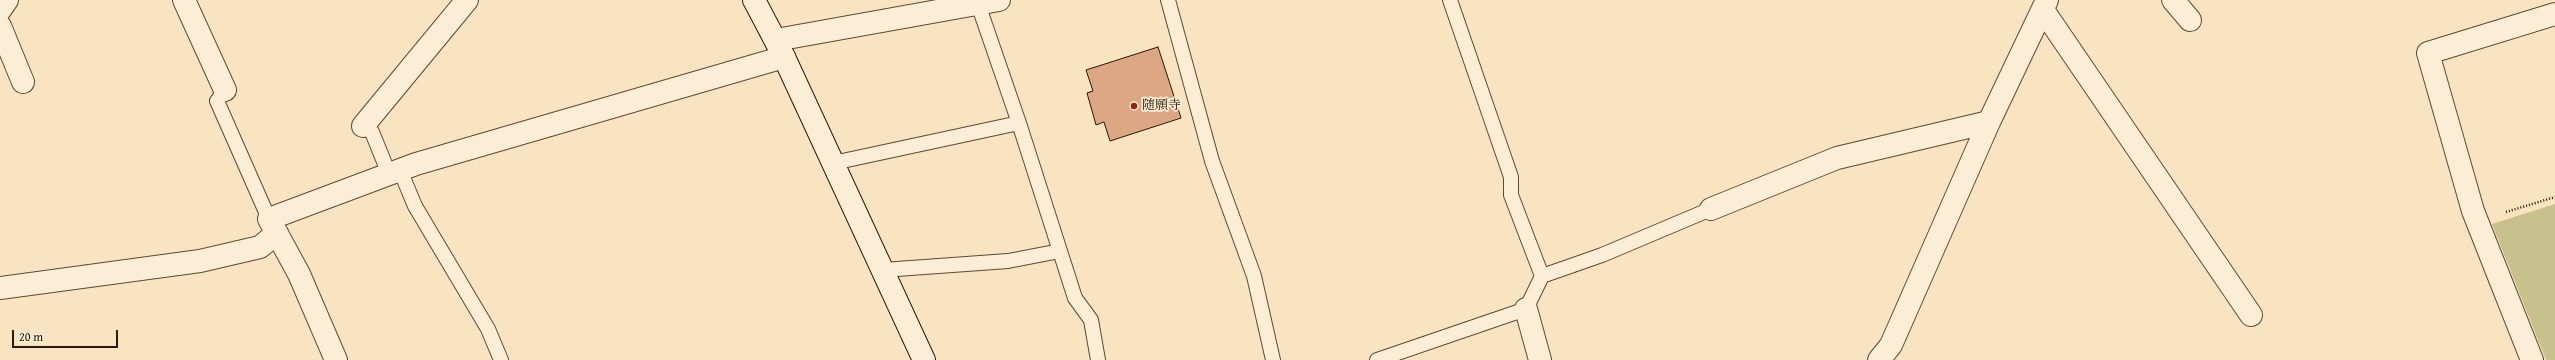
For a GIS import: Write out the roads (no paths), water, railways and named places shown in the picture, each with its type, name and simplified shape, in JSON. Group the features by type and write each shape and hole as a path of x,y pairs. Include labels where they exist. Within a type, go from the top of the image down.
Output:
{"street":[{"path":"0,10 7,0"},
{"path":"184,0 225,90"},
{"path":"363,126 467,0"},
{"path":"754,0 780,49 924,360"},
{"path":"0,288 200,261 260,247 273,226 395,172 780,49 999,0"},
{"path":"2173,0 2190,20"},
{"path":"1890,355 1989,122 2045,5"},
{"path":"2045,5 2251,315"},
{"path":"2532,360 2477,222 2428,53 2555,14"},
{"path":"0,26 23,82"},
{"path":"1711,209 1837,158 1989,122"},
{"path":"273,226 299,274 336,360"},
{"path":"1526,309 1540,360"}],"lane":[{"path":"1168,0 1212,162 1254,276 1273,360"},
{"path":"1450,0 1511,177 1511,195 1542,276"},
{"path":"978,4 1019,123 1075,298 1090,320 1098,360"},
{"path":"225,90 217,101 273,226"},
{"path":"833,163 1019,123"},
{"path":"363,126 372,132 488,329 501,360"},
{"path":"1376,360 1526,309 1542,276 1602,256 1711,209"},
{"path":"883,270 1008,261 1060,251"}],"place":[{"name":"随願寺","path":"1134,106"}]}
